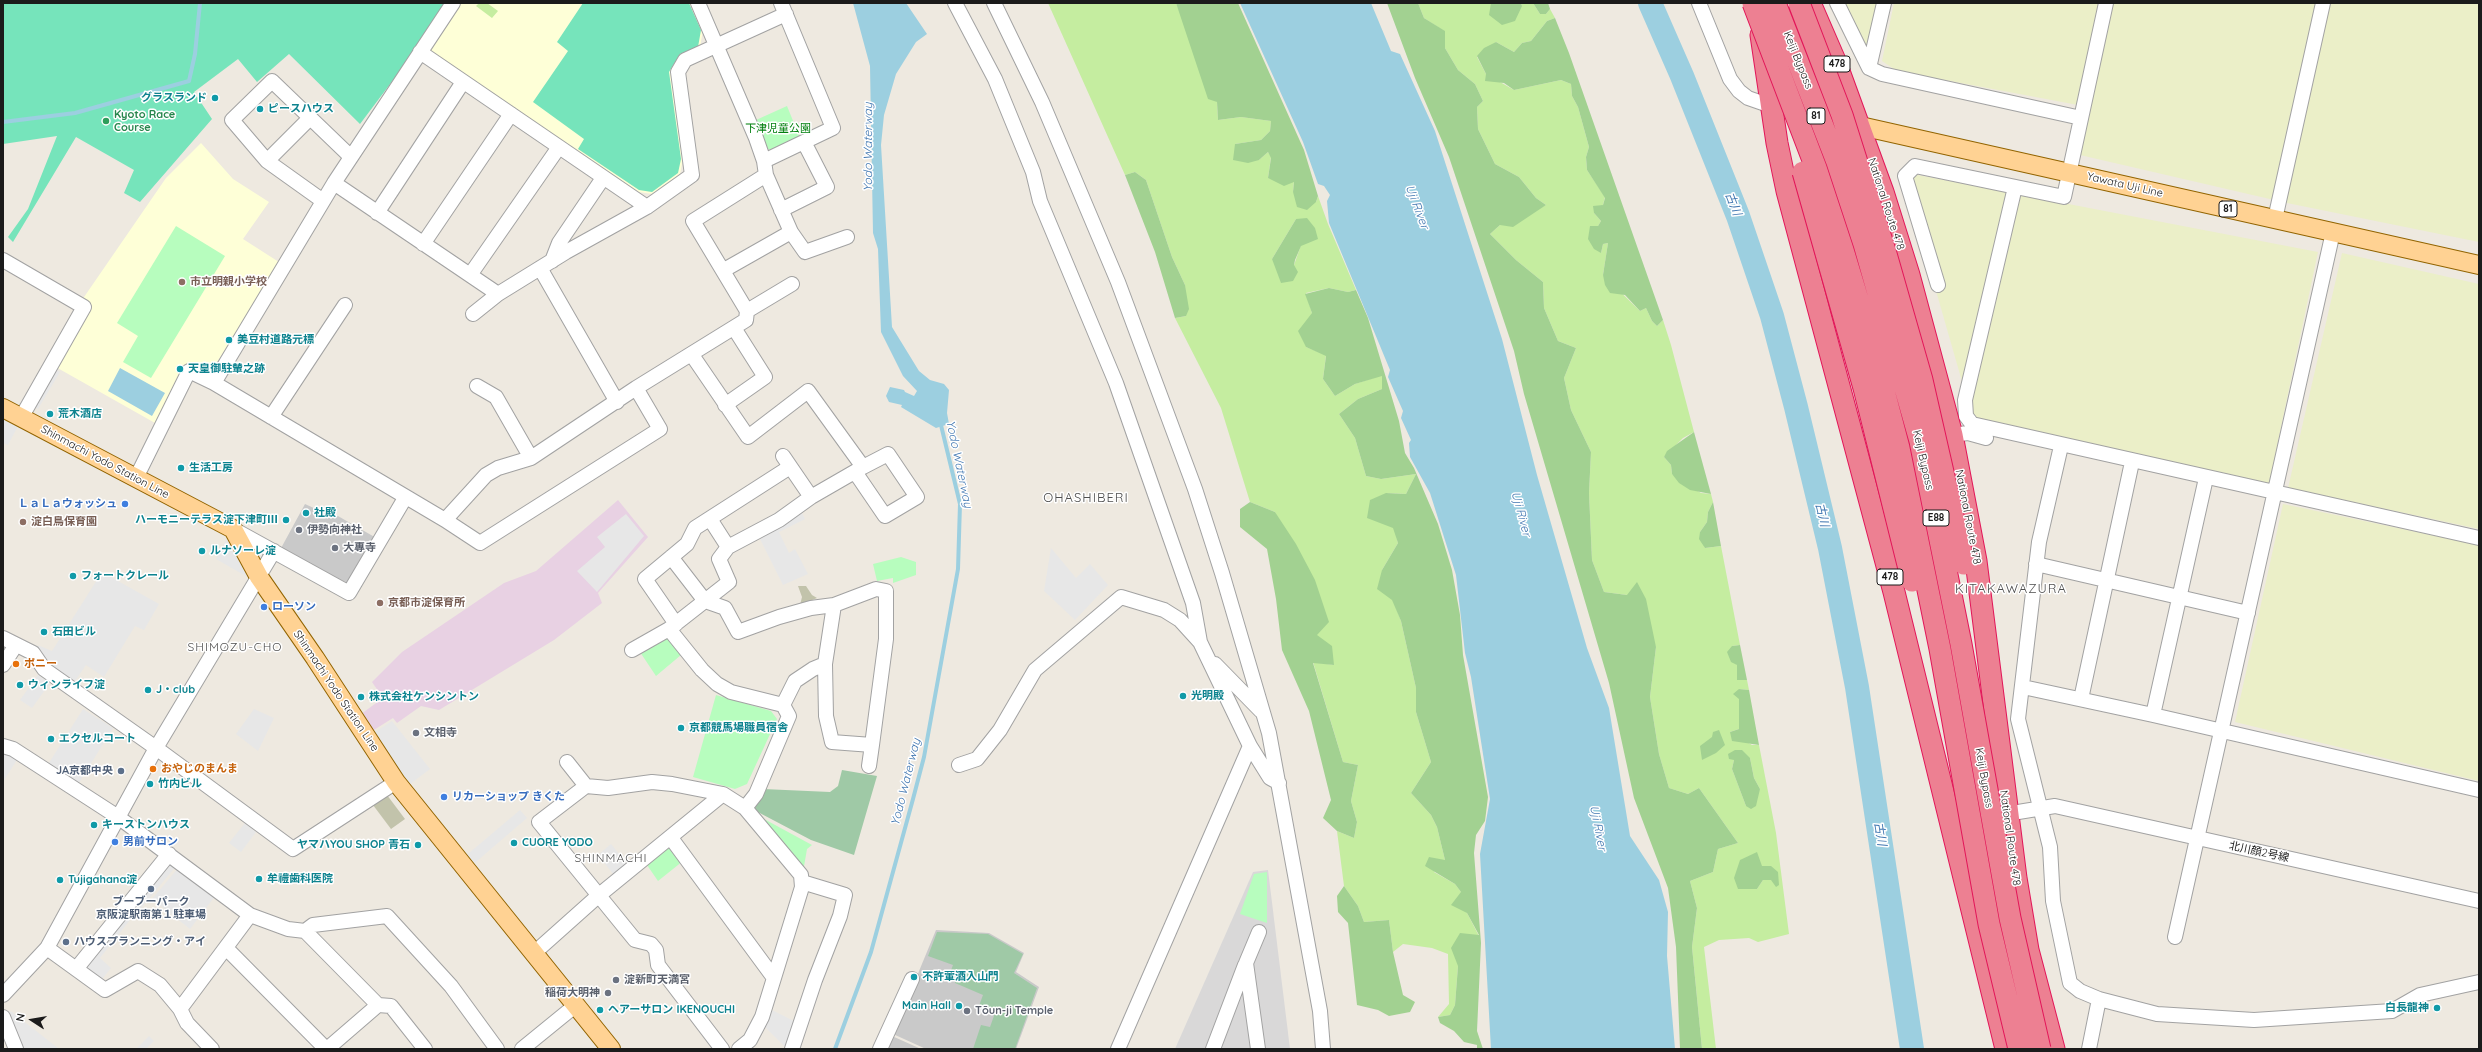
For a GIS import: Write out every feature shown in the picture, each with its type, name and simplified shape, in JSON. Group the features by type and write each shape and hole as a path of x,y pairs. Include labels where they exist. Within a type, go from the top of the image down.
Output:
{"highway":[{"name":"478","path":"1754,3 1787,191 1894,592 1965,876 1988,982 2006,1049"},
{"name":"Keiji Bypass","path":"1754,3 1785,82 1843,250 1873,349 1899,448 1940,649 1989,924 2019,1049"},
{"name":"Keiji Bypass","path":"1775,3 1837,162 1864,244 1920,441 1961,644 2010,918 2040,1049"},
{"path":"1799,3 1842,115 1886,254 1922,380 1964,564 1996,727"},
{"name":"National Route 478","path":"1810,3 1861,126 1909,275 1952,435 1976,561 2006,814 2028,950 2054,1049"},
{"path":"1785,82 1793,134 1898,517 1949,770 1965,876"}],"main road":[{"name":"Yawata Uji Line","path":"1771,106 2479,265"},
{"name":"Shinmachi Yodo Station Line","path":"3,408 233,529 259,577 316,658 396,782 532,954 576,1005 611,1049"}],"street":[{"path":"214,383 334,183 453,3"},
{"path":"698,3 718,44 764,161 766,175 791,232 806,252 847,237"},
{"path":"955,3 998,86 1033,172 1040,201 1116,383 1193,603 1200,642 1250,746 1270,778 1279,783"},
{"path":"994,3 1042,102 1118,282 1151,367 1167,418 1195,489 1243,642 1269,733 1320,1011 1323,1049"},
{"path":"1699,3 1730,79 1739,91 1748,98 1771,106"},
{"path":"1837,3 1869,68 1882,74 2081,118"},
{"path":"1869,68 1884,3"},
{"path":"1938,286 1905,176 1915,166 2064,197 2106,3"},
{"path":"2274,219 2323,3"},
{"path":"473,314 498,294 647,207 692,175 678,72 685,60 783,9 833,128 764,161"},
{"path":"420,52 647,207"},
{"path":"323,201 267,161 232,120 272,82 351,157"},
{"path":"377,213 464,82"},
{"path":"424,244 511,114"},
{"path":"267,161 310,118"},
{"path":"781,210 827,188 804,142"},
{"path":"470,275 559,147"},
{"path":"445,520 486,475 498,468 531,458 636,388 692,355 746,320 747,311 724,270 693,221 766,175"},
{"path":"546,265 603,178"},
{"path":"334,183 498,294"},
{"path":"2015,187 1965,400 1966,416 1972,424 2274,494 2479,538"},
{"path":"724,270 791,232"},
{"path":"2175,937 2333,232"},
{"path":"3,260 84,307 21,418"},
{"path":"546,265 617,402"},
{"path":"747,311 792,284"},
{"path":"271,417 345,305"},
{"path":"725,404 765,377 734,328"},
{"path":"632,650 673,627 729,582 719,559 728,547 779,520 811,497 859,469 808,391 748,437 692,355"},
{"path":"136,478 189,371 214,383 405,498 445,520 480,543 660,429 636,388"},
{"path":"477,386 496,397 531,458"},
{"path":"1952,435 1968,433 2015,445 2041,441"},
{"path":"2062,446 2039,542 2018,719 2050,847 2053,901 2070,983 2080,991 2099,999 2157,1014 2254,1020 2392,1011 2420,995 2479,982"},
{"path":"745,808 756,794 789,716 783,705 731,692 717,684 702,670 673,627 645,579 687,544 695,528 710,519 786,461 811,497"},
{"path":"2082,700 2132,462"},
{"path":"2154,715 2206,478"},
{"path":"233,529 349,593 405,498"},
{"path":"710,519 728,547"},
{"path":"3,995 47,948 156,748 274,551"},
{"path":"671,557 705,601 725,608 738,632 811,608 834,605 876,589 886,591 886,640 869,766"},
{"path":"2036,564 2248,614"},
{"path":"959,765 977,760 1000,730 1035,670 1121,598 1164,610 1180,620 1200,642"},
{"path":"834,605 825,664 826,716 832,742 872,745"},
{"path":"3,638 33,654 44,669 156,748 293,849 396,782"},
{"path":"3,665 16,645"},
{"path":"1206,656 1262,711"},
{"path":"783,705 795,681 813,669 825,664"},
{"path":"2022,687 2154,715 2479,790"},
{"path":"3,746 13,749 118,817 250,915 288,929 305,931 378,1005 390,1006 425,1049"},
{"path":"1118,1049 1250,746"},
{"path":"567,762 586,786"},
{"path":"722,1049 658,965 656,950 651,944 635,940 539,822 586,786 608,788 652,782 672,784 723,794 745,808 801,875 802,887 762,1017 750,1040 739,1049"},
{"path":"532,954 598,896 671,838 723,794"},
{"name":"北川顔2号線","path":"2006,814 2040,810 2054,806 2479,901"},
{"path":"671,838 774,978"},
{"path":"76,969 169,854"},
{"path":"792,1049 815,980 840,916 845,895 802,882"},
{"path":"180,1009 250,915"},
{"path":"305,931 313,925 387,916 451,986 497,1049"},
{"path":"1213,1049 1259,932"},
{"path":"47,948 105,990 138,970 160,985 180,1009 187,1023 212,1049"},
{"path":"226,948 326,1049 378,1005"},
{"path":"1246,962 1258,1049"},
{"path":"880,1049 912,979"},
{"path":"2089,1049 2099,999"},
{"path":"522,1049 576,1005"},
{"path":"3,1017 16,1049"}],"shaded area":[{"path":"458,3 691,3 703,30 700,47 681,55 671,73 683,159 680,174 652,194 639,192 432,53 428,44"},
{"path":"1843,3 1878,3 1866,52"},
{"path":"1894,3 2101,3 2078,105 1897,71 1882,61"},
{"path":"2113,3 2479,3 2479,242 2287,203 2080,155"},
{"name":"市立明親小学校","path":"201,143 233,179 269,202 243,239 282,264 207,377 184,365 155,423 54,366 82,300 166,178"},
{"path":"1902,172 2318,252 2269,484 1973,420"},
{"path":"2342,253 2479,284 2479,529 2288,488"},
{"path":"53,368 60,372 38,409 32,405"},
{"path":"3,416 19,424 8,445 3,443"},
{"path":"618,500 648,537 598,593 602,603 554,640 439,710 421,706 397,723 393,718 369,733 357,717 383,698 372,682 402,652 504,583 536,571"},
{"name":"大專寺","path":"305,504 329,515 331,512 378,539 350,584 314,568 280,550"},
{"path":"2283,504 2479,545 2479,781 2235,722"},
{"path":"801,511 805,519 779,532 789,553 795,549 808,574 783,585 758,535"},
{"path":"626,514 644,536 597,592 577,571 605,547 597,537"},
{"path":"227,538 252,576 251,579 216,559"},
{"path":"1051,548 1076,578 1090,564 1108,585 1075,620 1044,591"},
{"path":"102,572 159,604 144,630 135,626 104,677 86,665 73,684 23,645 40,646 52,651"},
{"path":"798,586 806,586 812,595 817,598 800,605 802,597"},
{"path":"38,675 50,683 32,708 20,700"},
{"path":"83,709 113,728 77,786 47,766"},
{"path":"254,709 274,718 258,751 236,734"},
{"path":"392,721 430,769 405,788 372,734"},
{"path":"3,750 18,758 3,782"},
{"path":"842,770 877,776 854,855 811,840 754,810 763,789 830,792 838,786"},
{"path":"387,795 405,819 391,829 373,805"},
{"path":"520,810 527,818 470,867 462,859"},
{"path":"245,823 256,832 241,852 229,843"},
{"path":"611,844 627,864 614,875 598,855"},
{"name":"ブーブーパーク 京阪淀駅南第１駐車場","path":"170,859 177,865 132,919 125,913"},
{"path":"179,867 216,895 190,929 152,899"},
{"path":"1268,870 1290,1049 1175,1049 1253,872"},
{"path":"124,915 130,920 100,958 111,968 99,983 80,969"},
{"name":"Tōun-ji Temple","path":"936,930 989,933 1024,953 1016,972 1039,987 1016,1049 926,1049 893,1034"},
{"path":"937,932 988,934 1023,954 1014,973 1037,988 1015,1049 973,1049 981,1025 990,1027 995,1013 979,1006 983,995 955,983 957,979 949,976 953,965 928,956"},
{"path":"768,1008 798,1023 787,1049 761,1023"},
{"path":"7,1011 12,1012 59,1049 22,1049"},
{"path":"149,1036 154,1041 146,1049 136,1049"},
{"path":"892,1036 921,1049 886,1049"}],"green space":[{"name":"Kyoto Race Course","path":"3,3 451,3 360,124 289,54 257,82 238,59 194,92 212,119 140,202 124,193 134,170 76,137 13,242 8,237 28,209 57,136 3,144"},
{"path":"479,3 487,3 498,11 492,18 476,6"},
{"path":"583,3 689,3 701,30 698,47 680,54 669,72 681,159 678,173 652,192 639,190 578,149 584,139 533,102 568,51 557,42"},
{"path":"1048,3 1176,3 1217,102 1218,120 1241,117 1271,121 1270,131 1261,140 1235,144 1259,160 1268,152 1271,157 1268,178 1294,181 1293,192 1316,202 1318,196 1328,224 1356,290 1348,292 1329,288 1306,293 1312,313 1306,347 1326,355 1323,379 1335,396 1355,384 1382,375 1382,389 1358,399 1339,414 1355,438 1366,476 1381,479 1416,474 1406,494 1386,493 1398,543 1382,570 1401,621 1416,688 1416,712 1431,762 1411,793 1431,815 1437,827 1445,860 1434,872 1455,884 1461,892 1467,913 1479,936 1458,966 1455,1005 1450,1015 1438,1017 1449,1004 1448,954 1432,948 1403,944 1393,952 1389,920 1364,922 1358,906 1344,886 1337,831 1354,838 1357,822 1351,801 1358,765 1343,762 1313,662 1334,665 1316,635 1275,512 1250,502 1221,408 1175,318 1186,316 1185,285 1172,257 1146,180 1135,172 1125,175","holes":["1296,219 1301,245 1294,265 1272,259"]},
{"path":"1176,3 1238,3 1304,150 1318,196 1316,202 1307,210 1297,207 1293,192 1294,182 1284,186 1268,178 1271,158 1268,152 1259,160 1248,163 1233,160 1235,144 1261,140 1270,131 1271,121 1241,117 1218,120 1217,102 1208,99"},
{"path":"1387,3 1418,3 1424,18 1445,31 1445,48 1458,70 1475,84 1483,101 1477,107 1478,129 1495,164 1519,177 1536,198 1546,205 1513,227 1500,225 1490,234 1516,260 1543,282 1544,308 1558,341 1576,348 1564,378 1571,410 1591,452 1589,493 1592,560 1604,592 1627,595 1637,582 1646,599 1656,647 1650,697 1659,754 1669,788 1688,794 1699,788 1738,843 1718,849 1713,872 1690,881 1697,908 1692,947 1702,1049 1680,1049 1676,947 1668,888 1634,798 1609,683 1524,394 1514,351 1449,157 1415,78"},
{"path":"1418,3 1491,3 1522,6 1521,3 1533,3 1540,14 1546,14 1550,9 1555,18 1547,21 1531,41 1522,43 1514,52 1496,42 1477,57 1486,74 1514,90 1561,80 1571,84 1572,96 1578,107 1589,147 1586,157 1587,170 1605,197 1603,205 1594,213 1601,221 1598,226 1601,253 1603,244 1608,243 1603,275 1640,311 1646,308 1652,321 1657,326 1663,320 1671,345 1694,432 1683,438 1664,457 1671,465 1672,474 1701,493 1711,494 1713,502 1708,512 1707,522 1700,532 1705,548 1721,546 1740,645 1732,646 1737,665 1737,679 1747,680 1749,690 1739,689 1739,729 1730,732 1752,745 1759,745 1776,833 1789,934 1758,942 1749,938 1719,940 1704,947 1716,1049 1702,1049 1692,947 1697,908 1690,881 1713,872 1718,849 1738,843 1699,788 1688,794 1669,788 1659,754 1650,697 1656,647 1627,595 1604,592 1592,560 1589,493 1591,452 1571,410 1564,378 1576,348 1558,341 1544,308 1543,282 1516,260 1490,234 1500,225 1546,205 1536,198 1519,177 1495,164 1478,129 1477,107 1483,101 1475,84 1458,70 1445,48 1444,31 1424,18","holes":["1750,758 1754,778 1760,789 1746,806 1732,769 1734,760","1771,866 1771,880 1763,880 1757,889 1749,887"]},
{"path":"1491,3 1521,3 1522,6 1515,21 1502,25 1489,15"},
{"path":"1533,3 1548,3 1550,9 1546,14 1540,14"},
{"path":"1555,18 1569,53 1663,320 1657,326 1652,321 1646,308 1640,311 1625,295 1610,293 1605,285 1603,275 1608,243 1603,244 1601,253 1594,249 1588,239 1590,226 1598,226 1601,221 1594,213 1593,206 1603,205 1605,198 1587,170 1586,157 1589,147 1578,107 1572,96 1571,84 1561,80 1514,90 1504,83 1485,81 1486,74 1477,56 1484,48 1496,42 1514,52 1522,43 1531,41 1547,21"},
{"name":"下津児童公園","path":"787,106 800,138 775,150 767,149 756,120"},
{"path":"1135,172 1146,180 1172,257 1185,285 1189,309 1186,316 1175,318 1155,252 1125,175"},
{"path":"1307,218 1315,228 1318,239 1301,246 1294,265 1298,272 1293,281 1281,283 1272,259 1296,219"},
{"path":"176,226 225,256 151,378 123,362 138,336 117,323"},
{"path":"1329,288 1348,292 1356,290 1368,318 1399,421 1405,453 1414,468 1438,524 1452,570 1460,615 1463,655 1488,797 1485,821 1476,835 1474,853 1481,943 1477,1031 1483,1049 1477,1049 1477,1045 1464,1042 1454,1031 1440,1023 1438,1017 1450,1015 1455,1005 1458,966 1451,948 1460,933 1479,935 1467,913 1451,905 1461,892 1455,884 1425,866 1429,857 1445,860 1437,827 1431,815 1411,793 1431,762 1416,712 1416,688 1401,621 1392,600 1377,589 1382,570 1398,543 1393,528 1367,518 1370,500 1386,493 1406,494 1416,474 1381,479 1366,476 1355,438 1339,414 1358,399 1382,389 1382,376 1355,384 1335,396 1323,379 1326,356 1306,347 1298,331 1312,313 1305,294"},
{"path":"1694,432 1711,494 1690,490 1679,483 1672,474 1671,465 1664,457 1667,451"},
{"path":"1250,502 1275,512 1296,544 1315,580 1329,622 1317,635 1332,646 1334,665 1313,663 1343,762 1358,765 1351,801 1357,822 1354,838 1337,831 1323,818 1331,800 1309,711 1282,650 1276,599 1267,549 1240,527 1240,509"},
{"path":"1713,502 1721,546 1705,548 1699,539 1700,532 1707,522 1708,512"},
{"path":"901,557 916,562 916,575 893,583 893,578 877,581 873,564"},
{"path":"666,635 681,655 656,676 640,652"},
{"path":"1740,645 1747,680 1737,680 1737,665 1731,662 1727,652 1732,646"},
{"path":"1739,689 1749,690 1759,745 1732,741 1730,732 1739,729 1739,699 1733,694"},
{"path":"716,695 771,711 777,719 747,784 735,789 693,777"},
{"path":"1719,730 1725,745 1716,753 1702,760 1700,746 1712,737 1713,732"},
{"path":"1735,750 1742,750 1750,758 1754,778 1760,789 1756,806 1751,809 1746,806 1732,769 1734,760 1729,759 1728,754"},
{"path":"753,813 812,845 807,849 803,872"},
{"path":"667,849 675,849 683,861 658,881 647,865"},
{"path":"1757,852 1762,866 1771,866 1778,872 1779,885 1776,887 1771,880 1763,880 1757,889 1738,889 1734,878 1740,860"},
{"path":"1267,872 1267,923 1240,914 1254,874"},
{"path":"1344,886 1358,906 1364,922 1389,920 1393,952 1403,995 1415,1002 1410,1012 1389,1016 1378,1010 1357,1005 1348,923 1338,912 1337,896"}],"water":[{"path":"853,3 906,3 927,34 916,42 896,74 884,115 881,145 892,327 919,371 930,380 944,384 949,390 947,413 949,424 936,428 901,407 902,405 889,402 886,396 890,387 904,390 905,392 914,396 917,391 903,376 881,332 878,249 873,233 870,66"},
{"name":"Uji River","path":"1240,3 1371,3 1391,51 1400,54 1435,131 1502,339 1537,475 1587,648 1609,708 1630,836 1659,880 1668,912 1667,956 1675,1049 1491,1049 1480,854 1490,799 1471,677 1465,653 1456,575 1430,493 1410,457 1409,443 1411,440 1401,418 1403,411 1388,377 1390,370 1329,223 1327,201 1330,195 1324,186 1318,184 1303,142"},
{"path":"120,368 165,393 152,416 108,391"}],"waterway":[{"path":"3,122 75,113 189,81 195,54 200,3"},
{"name":"古川","path":"1650,3 1682,76 1738,216 1772,316 1796,407 1830,548 1857,687 1912,1049"},
{"name":"Yodo Waterway","path":"835,1049 871,952 924,757 958,569 960,504 940,421"}],"place":[{"name":"グラスランド","path":"215,98"},
{"name":"ピースハウス","path":"260,109"},
{"name":"Kyoto Race Course","path":"106,121"},
{"name":"市立明親小学校","path":"182,282"},
{"name":"美豆村道路元標","path":"229,340"},
{"name":"天皇御駐輦之跡","path":"180,369"},
{"name":"荒木酒店","path":"50,414"},
{"name":"生活工房","path":"181,468"},
{"name":"ＬａＬａウォッシュ","path":"125,504"},
{"name":"社殿","path":"306,513"},
{"name":"ハーモニーテラス淀下津町Ⅲ","path":"286,520"},
{"name":"淀白鳥保育園","path":"23,522"},
{"name":"伊勢向神社","path":"299,530"},
{"name":"大專寺","path":"335,548"},
{"name":"ルナソーレ淀","path":"202,551"},
{"name":"フォートクレール","path":"73,576"},
{"name":"京都市淀保育所","path":"380,603"},
{"name":"ローソン","path":"264,607"},
{"name":"石田ビル","path":"44,632"},
{"name":"ポニー","path":"16,664"},
{"name":"ウィンライフ淀","path":"20,685"},
{"name":"J・club","path":"148,690"},
{"name":"光明殿","path":"1183,696"},
{"name":"株式会社ケンシントン","path":"361,697"},
{"name":"京都競馬場職員宿舎","path":"681,728"},
{"name":"文相寺","path":"416,733"},
{"name":"エクセルコート","path":"51,739"},
{"name":"おやじのまんま","path":"153,769"},
{"name":"JA京都中央","path":"121,771"},
{"name":"竹内ビル","path":"150,784"},
{"name":"リカーショップ きくた","path":"444,797"},
{"name":"キーストンハウス","path":"94,825"},
{"name":"男前サロン","path":"115,842"},
{"name":"CUORE YODO","path":"514,843"},
{"name":"ヤマハYOU SHOP 青石","path":"418,845"},
{"name":"牟禮歯科医院","path":"259,879"},
{"name":"Tujigahana淀","path":"60,880"},
{"name":"ブーブーパーク 京阪淀駅南第１駐車場","path":"151,889"},
{"name":"ハウスプランニング・アイ","path":"66,942"},
{"name":"不許葷酒入山門","path":"914,977"},
{"name":"淀新町天満宮","path":"616,980"},
{"name":"稲荷大明神","path":"608,993"},
{"name":"Main Hall","path":"959,1006"},
{"name":"白長龍神","path":"2437,1008"},
{"name":"ヘアーサロン IKENOUCHI","path":"600,1010"},
{"name":"Tōun-ji Temple","path":"967,1011"}],"district":[{"name":"OHASHIBERI","path":"1086,498"},
{"name":"KITAKAWAZURA","path":"2011,589"},
{"name":"SHIMOZU-CHO","path":"235,647"},
{"name":"SHINMACHI","path":"611,858"}]}
